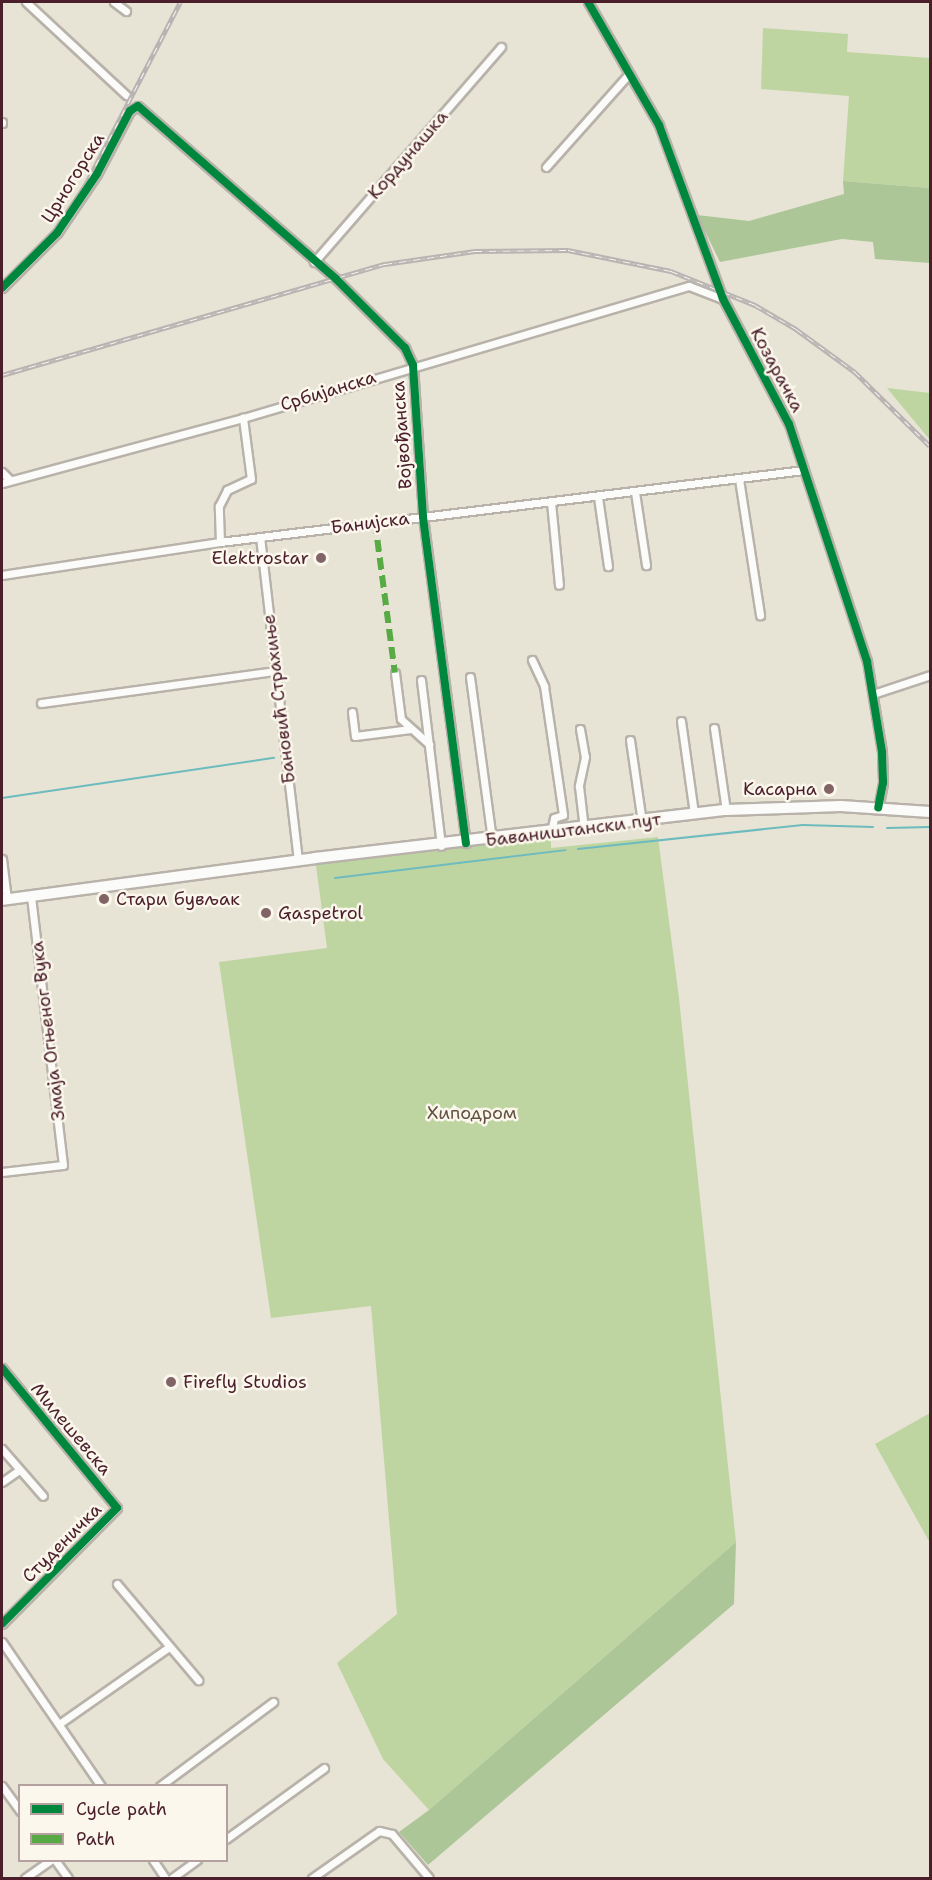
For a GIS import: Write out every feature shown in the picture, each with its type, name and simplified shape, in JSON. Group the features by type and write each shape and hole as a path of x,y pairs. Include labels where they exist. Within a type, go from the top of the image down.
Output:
{"main road":[{"name":"Баваништански пут","path":"4,900 298,860 441,846 726,810 878,808 930,812"}],"street":[{"path":"26,2 126,95"},
{"path":"114,2 126,11"},
{"name":"Козарачка","path":"588,2 659,125 723,298 789,424 867,660 882,752 883,783 878,808"},
{"name":"Кордунашка","path":"314,262 501,48"},
{"path":"546,167 629,74"},
{"name":"Војвођанска","path":"138,106 336,279 405,348 413,365 423,517 466,843"},
{"name":"Црногорска","path":"2,288 57,233 92,181 130,111 138,106"},
{"name":"Србијанска","path":"2,483 243,418 413,365 689,286 723,298"},
{"path":"220,542 219,506 227,490 251,479 243,418"},
{"name":"Банијска","path":"2,575 220,542 804,470"},
{"path":"2,472 10,480"},
{"path":"739,479 760,615"},
{"path":"635,492 646,565"},
{"path":"598,497 608,566"},
{"path":"551,502 559,585"},
{"name":"Бановић Страхиње","path":"260,537 298,860"},
{"path":"532,660 544,686 562,804 563,815 554,818 551,832"},
{"path":"41,703 276,671"},
{"path":"394,673 401,719 429,744"},
{"path":"873,694 930,675"},
{"path":"470,677 492,840"},
{"path":"421,680 441,846"},
{"path":"352,712 355,736 411,729"},
{"path":"681,721 694,814"},
{"path":"714,728 726,810"},
{"path":"579,729 585,757 579,786 584,829"},
{"path":"630,740 642,822"},
{"path":"2,859 4,900"},
{"name":"Змаја Огњеног Вука","path":"2,1172 63,1165 31,897"},
{"name":"Милешевска","path":"2,1368 117,1508"},
{"path":"2,1449 43,1496"},
{"path":"2,1482 19,1470"},
{"name":"Студеничка","path":"2,1624 117,1508"},
{"path":"117,1584 198,1680"},
{"path":"2,1642 100,1784"},
{"path":"58,1724 169,1647"},
{"path":"161,1784 273,1702"},
{"path":"228,1838 324,1768"},
{"path":"2,1785 18,1808"},
{"path":"312,1878 379,1831 392,1834 429,1878"},
{"path":"25,1878 50,1862"},
{"path":"55,1862 68,1878"},
{"path":"154,1862 165,1878"},
{"path":"172,1878 194,1862"}],"green space":[{"path":"763,28 848,34 847,52 930,58 930,188 843,181 849,96 761,89"},
{"path":"843,181 930,188 930,263 875,259 873,242 842,239 720,262 697,215 749,221 844,194"},
{"path":"887,388 930,393 930,440 896,399"},
{"name":"Хиподром","path":"551,832 551,848 658,837 679,998 736,1542 429,1810 383,1759 337,1663 397,1614 371,1306 271,1318 219,962 327,948 315,858"},
{"path":"930,1413 930,1543 875,1444"},
{"path":"736,1542 734,1604 428,1865 399,1832 429,1810"}],"waterway":[{"path":"2,798 274,758"},
{"path":"578,849 803,825 873,827"},
{"path":"887,828 930,827"},
{"path":"335,878 565,850"}],"railway":[{"path":"2,286 33,259 76,203 180,2"},
{"path":"2,375 385,264 475,251 568,250 671,271 755,305 796,329 855,372 930,446"}],"marked path":[{"path":"375,522 395,673"}],"cycle path":[{"path":"588,2 659,125 723,299 789,424 867,661 882,752 883,783 878,808"},
{"path":"2,288 57,233 97,174 130,111 138,106 336,279 405,348 413,365 423,517 466,843"},
{"path":"2,1368 117,1508 2,1624"}],"place":[{"name":"Elektrostar","path":"321,558"},
{"name":"Касарна","path":"829,789"},
{"name":"Стари бувљак","path":"104,899"},
{"name":"Gaspetrol","path":"266,913"},
{"name":"Firefly Studios","path":"171,1382"}]}
